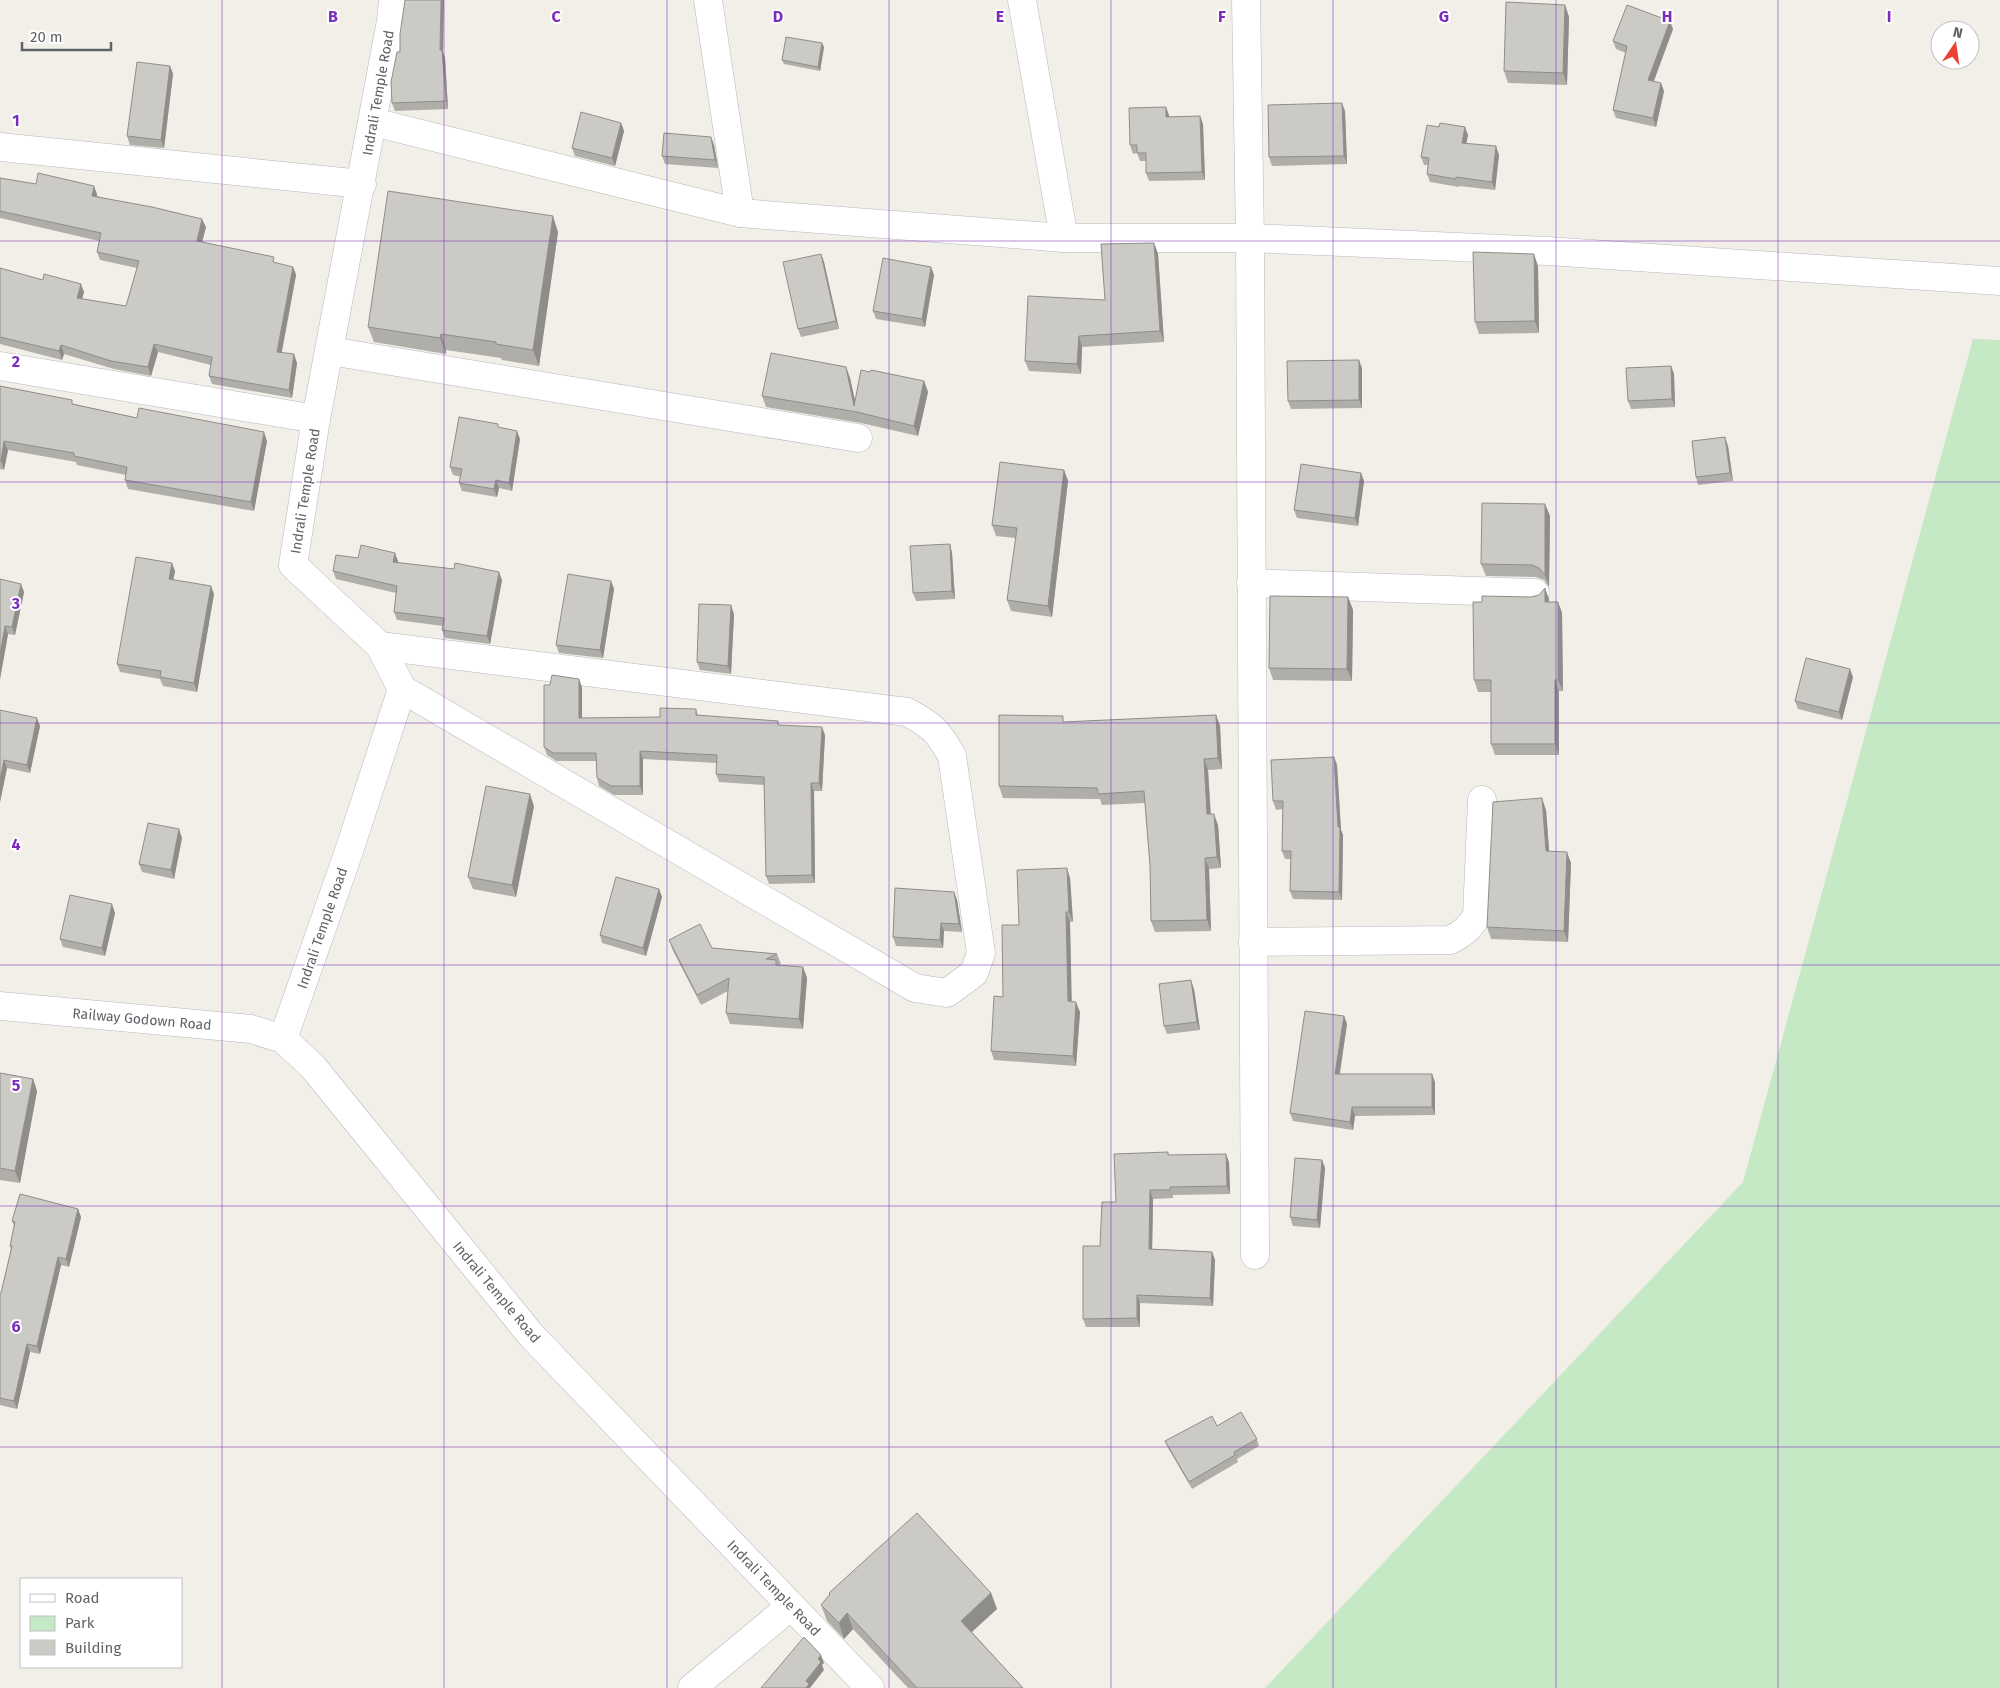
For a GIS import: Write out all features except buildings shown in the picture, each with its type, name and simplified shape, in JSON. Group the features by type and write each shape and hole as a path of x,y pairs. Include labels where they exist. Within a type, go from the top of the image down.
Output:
{"street":[{"name":"Indrali Temple Road","path":"393,0 391,22 362,184 316,419 293,565 380,646 402,689 348,854 283,1039 313,1067 531,1335 870,1688"},
{"path":"708,0 740,213"},
{"path":"1022,0 1064,238"},
{"path":"1246,0 1250,238 1255,1255"},
{"path":"373,122 740,213 1064,238 1250,238 1547,251 2000,281"},
{"path":"0,146 362,184"},
{"path":"330,350 858,438"},
{"path":"0,366 316,419"},
{"path":"1251,583 1535,593"},
{"path":"380,646 907,712 919,718 939,734 952,756 982,953 974,973 947,993 915,988 402,689"},
{"path":"1253,942 1450,940 1461,935 1476,916 1482,800"},
{"name":"Railway Godown Road","path":"0,1006 251,1029 283,1039"},
{"path":"692,1688 791,1606"}],"green space":[{"path":"1973,339 2000,340 2000,1688 1265,1688 1743,1182"}]}
